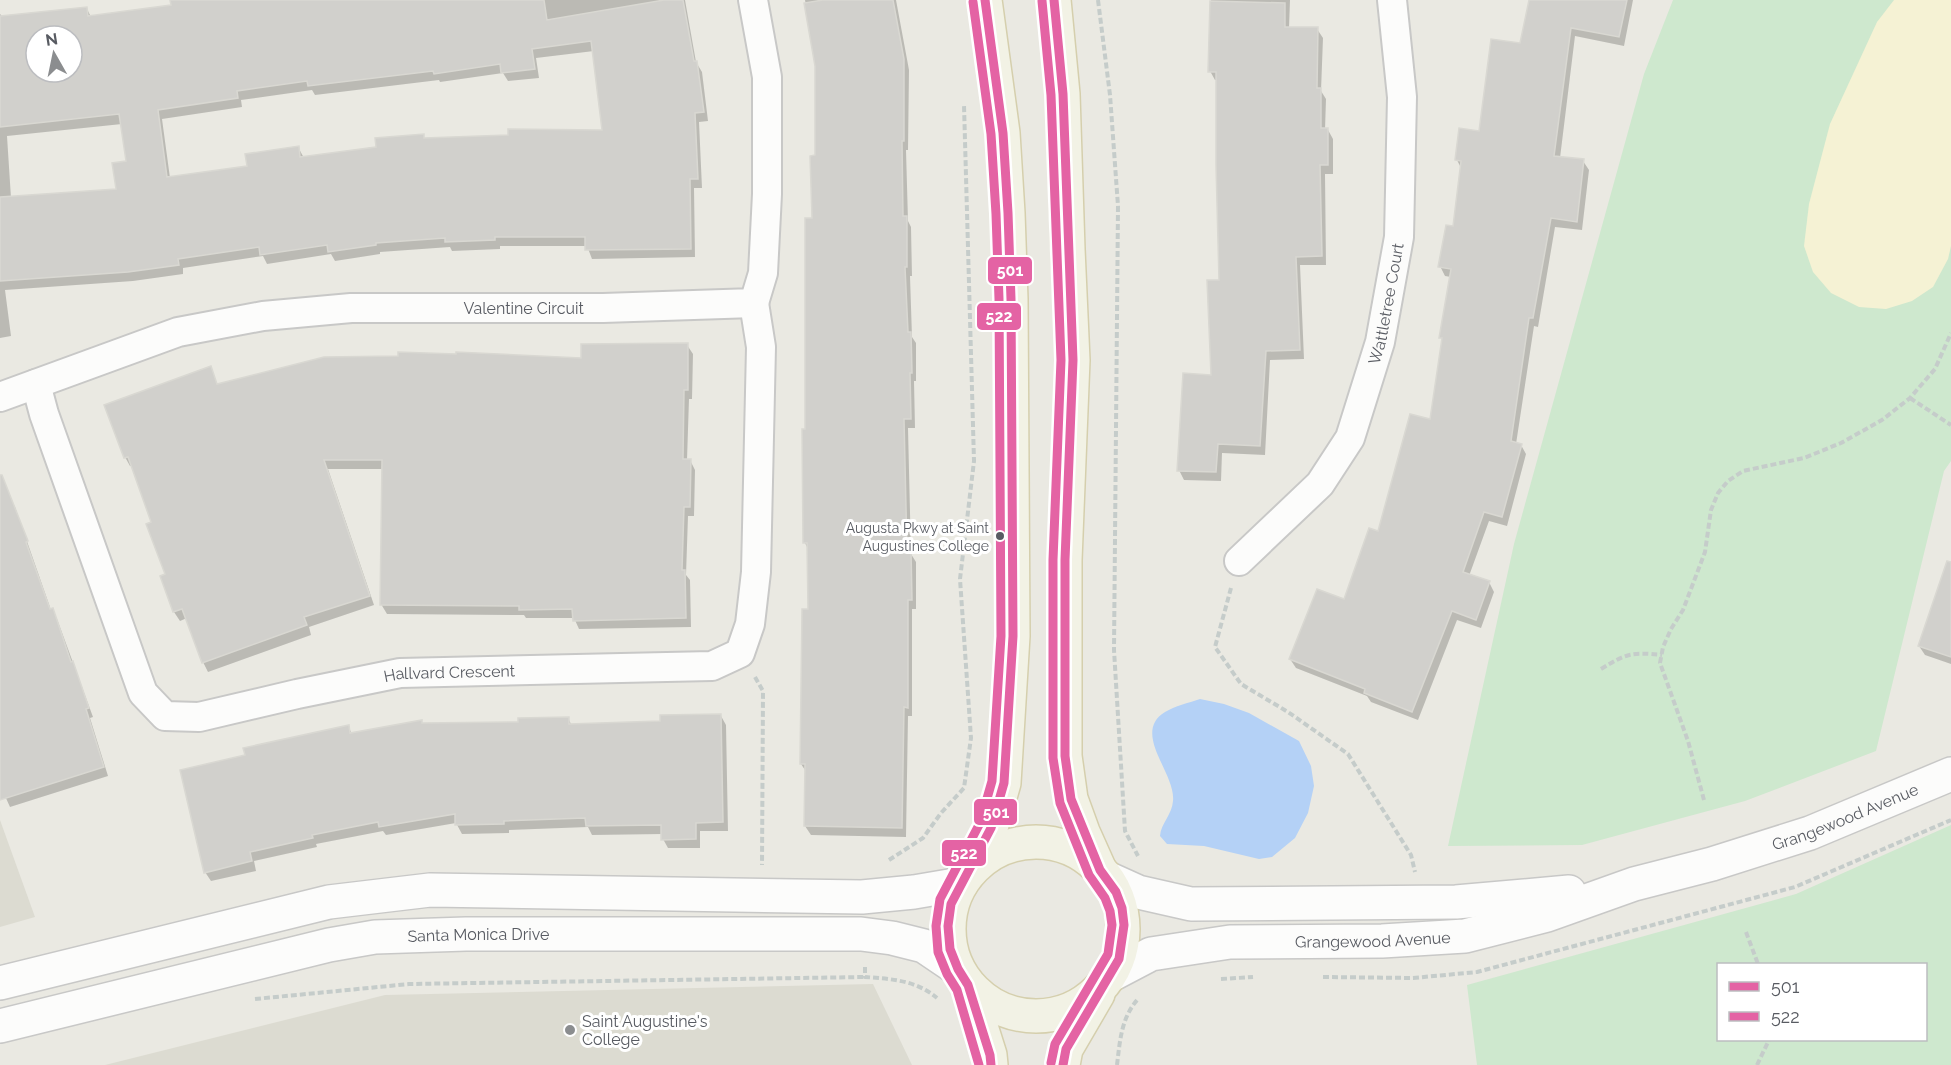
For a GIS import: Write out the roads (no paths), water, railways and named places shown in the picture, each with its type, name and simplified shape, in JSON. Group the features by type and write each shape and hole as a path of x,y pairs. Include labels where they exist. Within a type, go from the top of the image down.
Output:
{"main road":[{"path":"985,0 1003,134 1008,213 1011,298 1012,636 1004,783 991,828 951,904 948,926 956,986 990,1055 991,1065"},
{"path":"1054,0 1063,94 1073,360 1065,560 1065,756 1071,799 1083,832 1122,908 1124,925 1119,959 1066,1049 1063,1065"},
{"path":"963,880 985,858 1008,847 1032,842 1058,844 1081,854 1104,874"},
{"path":"956,986 1011,1014 1037,1017 1063,1013 1087,1001 1109,979"}],"street":[{"path":"753,0 767,77 767,194 763,273 754,303"},
{"name":"Wattletree Court","path":"1239,561 1320,484 1350,438 1380,342 1398,237 1402,96 1392,0"},
{"name":"Valentine Circuit","path":"0,397 178,332 263,316 351,308 603,308 754,303"},
{"name":"Hallvard Crescent","path":"36,384 44,414 143,693 165,716 199,717 400,673 712,666 740,653 750,624 756,572 761,347 754,303"},
{"name":"Grangewood Avenue","path":"1109,979 1151,954 1230,942 1382,941 1465,936 1546,915 1634,884 1712,864 1810,833 1951,774"},
{"name":"Grangewood Avenue","path":"1104,874 1138,892 1191,904 1422,902 1539,896 1634,884"},
{"path":"0,983 329,902 384,894 430,890 862,897 914,892 963,880"},
{"name":"Santa Monica Drive","path":"0,1026 329,945 375,937 466,934 861,934 892,938 924,946 956,986"}],"water":[{"path":"1200,699 1249,713 1299,741 1311,766 1314,786 1308,813 1295,838 1272,857 1259,859 1204,846 1167,844 1160,836 1173,801 1168,778 1153,742 1152,731 1156,721 1165,712"}],"place":[{"name":"Augusta Pkwy at Saint Augustines College","path":"1000,536"},
{"name":"Saint Augustine's College","path":"570,1030"}]}
